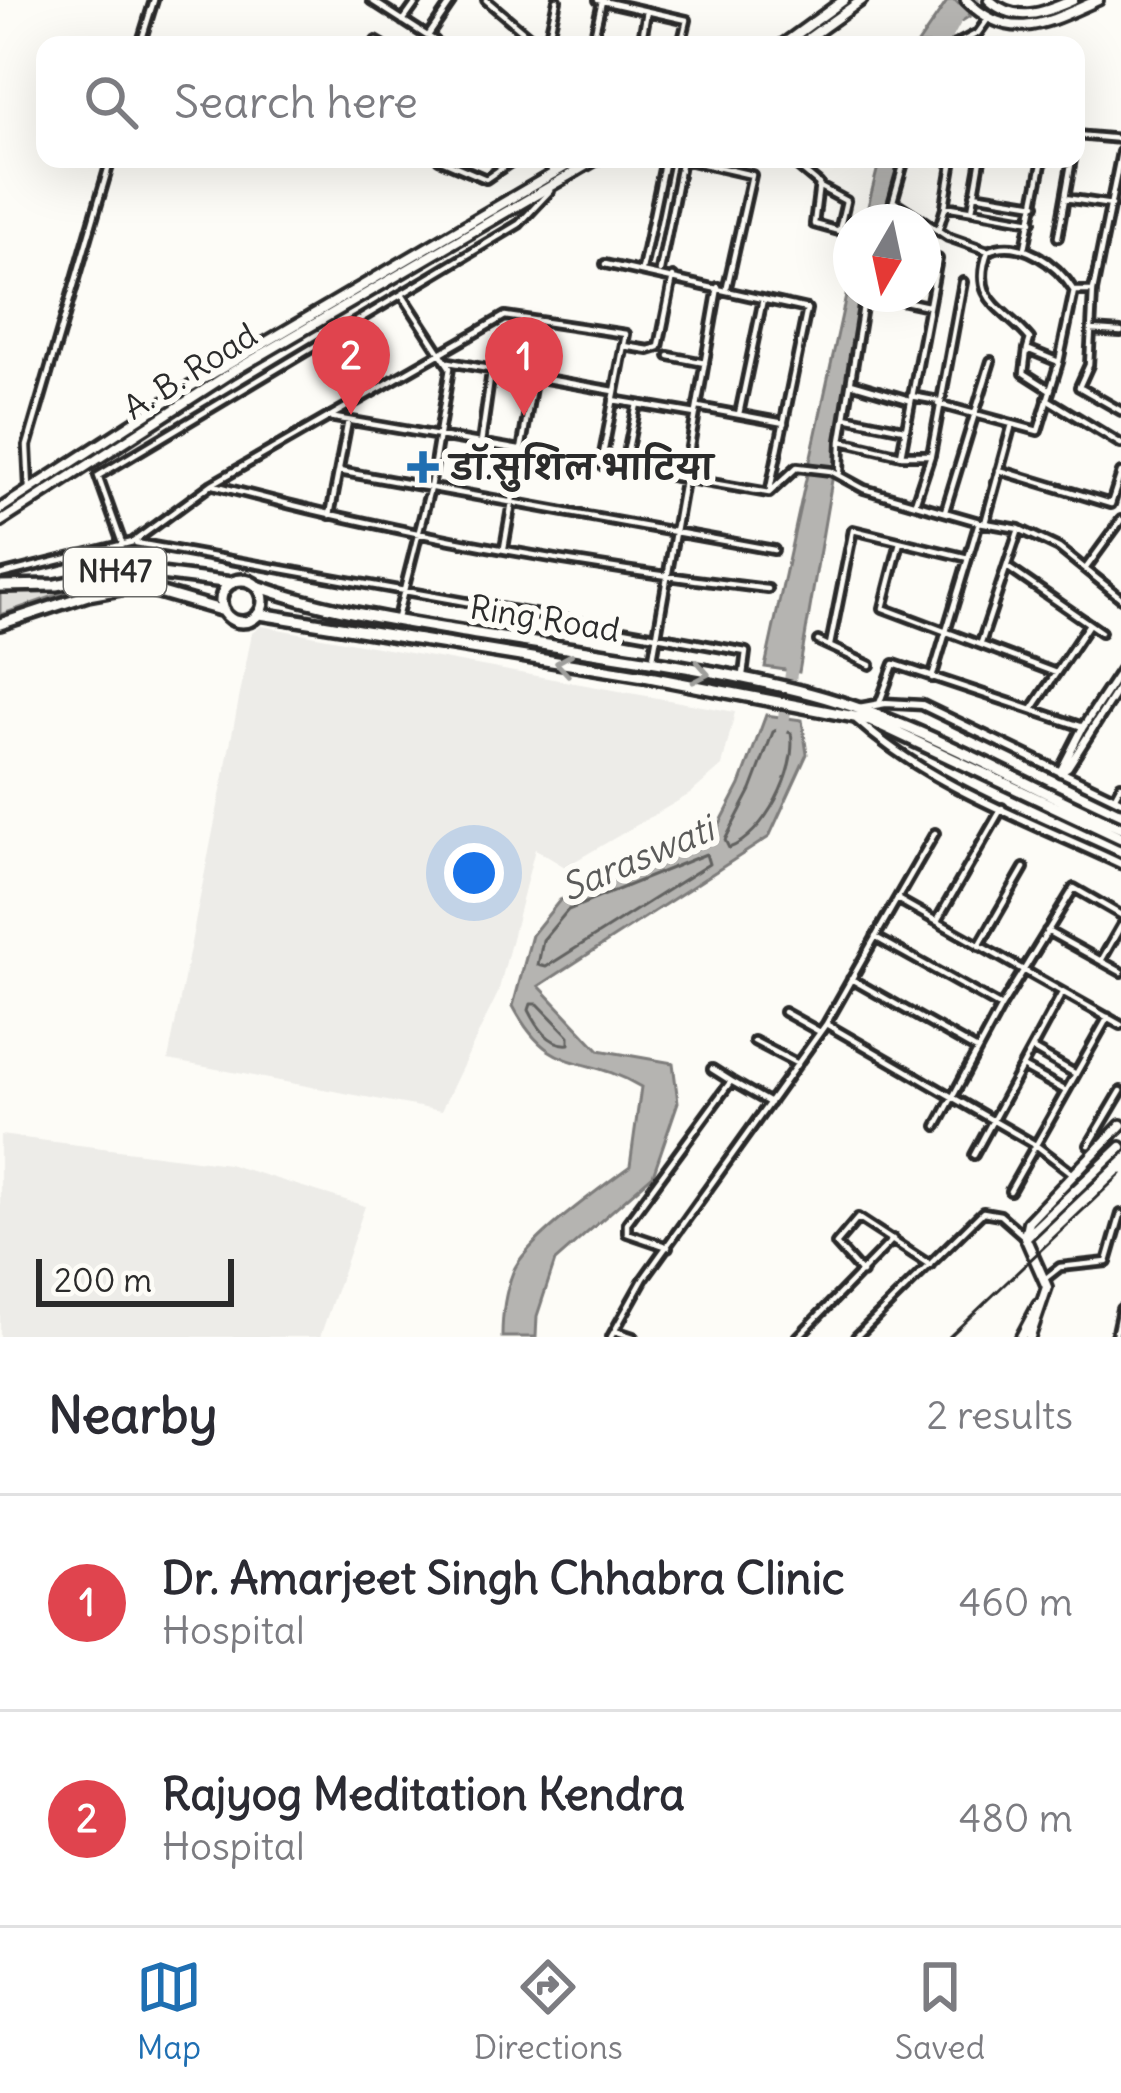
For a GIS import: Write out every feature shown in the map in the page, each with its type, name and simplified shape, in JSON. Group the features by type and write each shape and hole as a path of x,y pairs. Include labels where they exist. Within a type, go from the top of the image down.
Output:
{"highway":[{"name":"NH47","path":"0,586 56,585 129,570 232,583 245,580 257,586"},
{"path":"224,611 222,595 232,583"},
{"path":"0,624 88,595 138,586 224,611 239,622 260,614 823,710 870,720 1121,838"},
{"path":"257,586 263,596 260,614"},
{"name":"Ring Road","path":"257,586 396,621 651,663 859,706 1041,798"},
{"path":"1041,798 1121,828"}],"main road":[{"path":"809,36 824,22 829,4 844,0"},
{"path":"798,36 862,0"},
{"path":"966,0 998,24 1036,25 1098,0"},
{"path":"990,1 1004,11 1029,15 1073,0"},
{"name":"A. B. Road","path":"0,522 232,372 568,168"},
{"name":"A. B. Road","path":"0,509 176,394 577,168"},
{"path":"1026,1337 1046,1278 1025,1237 1028,1222 1121,1125"},
{"path":"1025,1237 1121,1147"}],"street":[{"path":"143,36 154,0"},
{"path":"371,0 383,3 426,36"},
{"path":"404,21 418,0"},
{"path":"486,0 532,36"},
{"path":"546,36 557,0"},
{"path":"594,36 600,0 686,20 682,36"},
{"path":"429,36 452,1"},
{"path":"642,36 646,11"},
{"path":"972,36 984,17"},
{"path":"1085,136 1121,139"},
{"path":"1121,152 1093,291 1089,365 1079,387 1121,411"},
{"path":"29,489 27,446 108,168"},
{"path":"468,168 487,179 502,168"},
{"path":"98,476 519,224 557,177 551,168"},
{"path":"642,270 663,168"},
{"path":"659,273 680,168"},
{"path":"721,168 752,175 727,289"},
{"path":"799,168 820,188 846,201 839,231 813,223 820,188"},
{"path":"891,204 901,168"},
{"path":"941,220 951,168"},
{"path":"972,210 979,168"},
{"path":"1025,248 1042,168"},
{"path":"1058,237 1070,168"},
{"path":"974,194 1036,204"},
{"path":"1065,198 1112,205"},
{"path":"892,201 897,204"},
{"path":"945,206 1033,221"},
{"path":"941,232 988,251 1025,248 1074,291 1093,291"},
{"path":"988,251 982,273 990,302 1016,321 1030,339 1024,373 1051,390"},
{"path":"605,264 807,309 770,493"},
{"path":"624,346 659,347 673,277"},
{"path":"915,503 931,455 962,282"},
{"path":"651,663 718,287"},
{"path":"851,383 1038,431 1074,291"},
{"path":"396,621 430,488 448,362 403,296"},
{"path":"739,414 763,299"},
{"path":"840,474 841,441 865,312"},
{"path":"901,455 927,312"},
{"path":"133,542 212,484 505,316 626,334 601,465"},
{"path":"1091,330 1121,332"},
{"path":"1027,349 1059,362"},
{"path":"668,356 705,363"},
{"path":"448,362 614,391"},
{"path":"945,512 992,362"},
{"path":"482,443 491,371"},
{"path":"504,548 534,376"},
{"path":"612,400 784,423"},
{"path":"1047,400 1119,442 1121,428"},
{"path":"624,469 638,404"},
{"path":"329,417 770,493"},
{"path":"845,417 905,429"},
{"path":"330,516 348,421"},
{"path":"932,678 1012,423"},
{"path":"841,441 901,455 931,455"},
{"path":"91,462 122,543"},
{"path":"770,493 790,470 831,471 864,489 1019,529 1059,548 1118,596 1121,585"},
{"path":"999,470 1111,504 1121,473"},
{"path":"339,471 774,550"},
{"path":"212,484 420,534 669,578 768,589"},
{"path":"1085,569 1121,520"},
{"path":"980,645 1019,529"},
{"path":"830,645 853,530 968,558"},
{"path":"0,575 133,542 746,652 742,680"},
{"path":"900,542 884,608 1056,673"},
{"path":"1006,567 1101,632"},
{"path":"1033,708 1089,624"},
{"path":"818,641 870,665"},
{"path":"879,704 892,664 1083,727"},
{"path":"1060,772 1121,670"},
{"path":"1060,772 1068,767 1121,683"},
{"path":"1121,785 1117,800 922,705 859,706 855,719 899,755 1121,864"},
{"path":"937,921 1002,808"},
{"path":"633,1337 613,1334 644,1278 826,1024 935,833"},
{"path":"979,946 1024,868"},
{"path":"937,1126 1073,888 1121,915"},
{"path":"897,899 1121,1025"},
{"path":"1101,961 1121,926"},
{"path":"1047,931 1120,970"},
{"path":"874,937 1001,1007"},
{"path":"850,978 977,1050"},
{"path":"974,1155 1062,993"},
{"path":"784,1012 820,1032"},
{"path":"1010,1191 1108,1017"},
{"path":"826,1024 995,1120 1072,1173"},
{"path":"754,1041 799,1064"},
{"path":"1032,1049 1076,1074"},
{"path":"1023,1067 1066,1091"},
{"path":"712,1069 770,1103"},
{"path":"668,1247 632,1235 626,1227 731,1081"},
{"path":"1089,1145 1121,1091"},
{"path":"856,1337 983,1212 994,1212 1025,1237"},
{"path":"1046,1278 1060,1267 1105,1264 1121,1214"},
{"path":"862,1273 837,1245 838,1238 862,1218 930,1265"},
{"path":"798,1337 893,1239"},
{"path":"1112,1251 1121,1253"},
{"path":"1115,1337 1121,1309"}],"shaded area":[{"path":"80,587 0,615 0,593"},
{"path":"261,626 735,712 722,766 690,794 565,867 535,849 498,993 441,1111 168,1060 252,633"},
{"path":"0,1135 228,1164 365,1206 320,1337 0,1337"}],"water":[{"path":"948,0 955,0 970,16 957,24 951,36 923,36"},
{"path":"878,168 898,168 888,204 869,204"},
{"path":"842,312 861,312 799,672 765,667"},
{"path":"766,715 802,720 807,754 769,837 539,986 599,1050 673,1063 678,1102 653,1175 555,1261 537,1316 536,1337 502,1337 508,1288 520,1259 566,1215 630,1166 641,1087 554,1054 527,1029 513,1006 532,935 560,900 713,837 740,785"}],"waterway":[{"name":"Saraswati","path":"947,36 960,12 974,0"},
{"name":"Saraswati","path":"782,730 794,655"}],"railway":[{"path":"949,1337 1121,1174"}],"place":[{"name":"Rajyog Meditation Kendra","path":"351,415"},
{"name":"Dr. Amarjeet Singh Chhabra Clinic","path":"524,416"},
{"name":"डॉ.सुशिल भाटिया","path":"423,467"}]}
